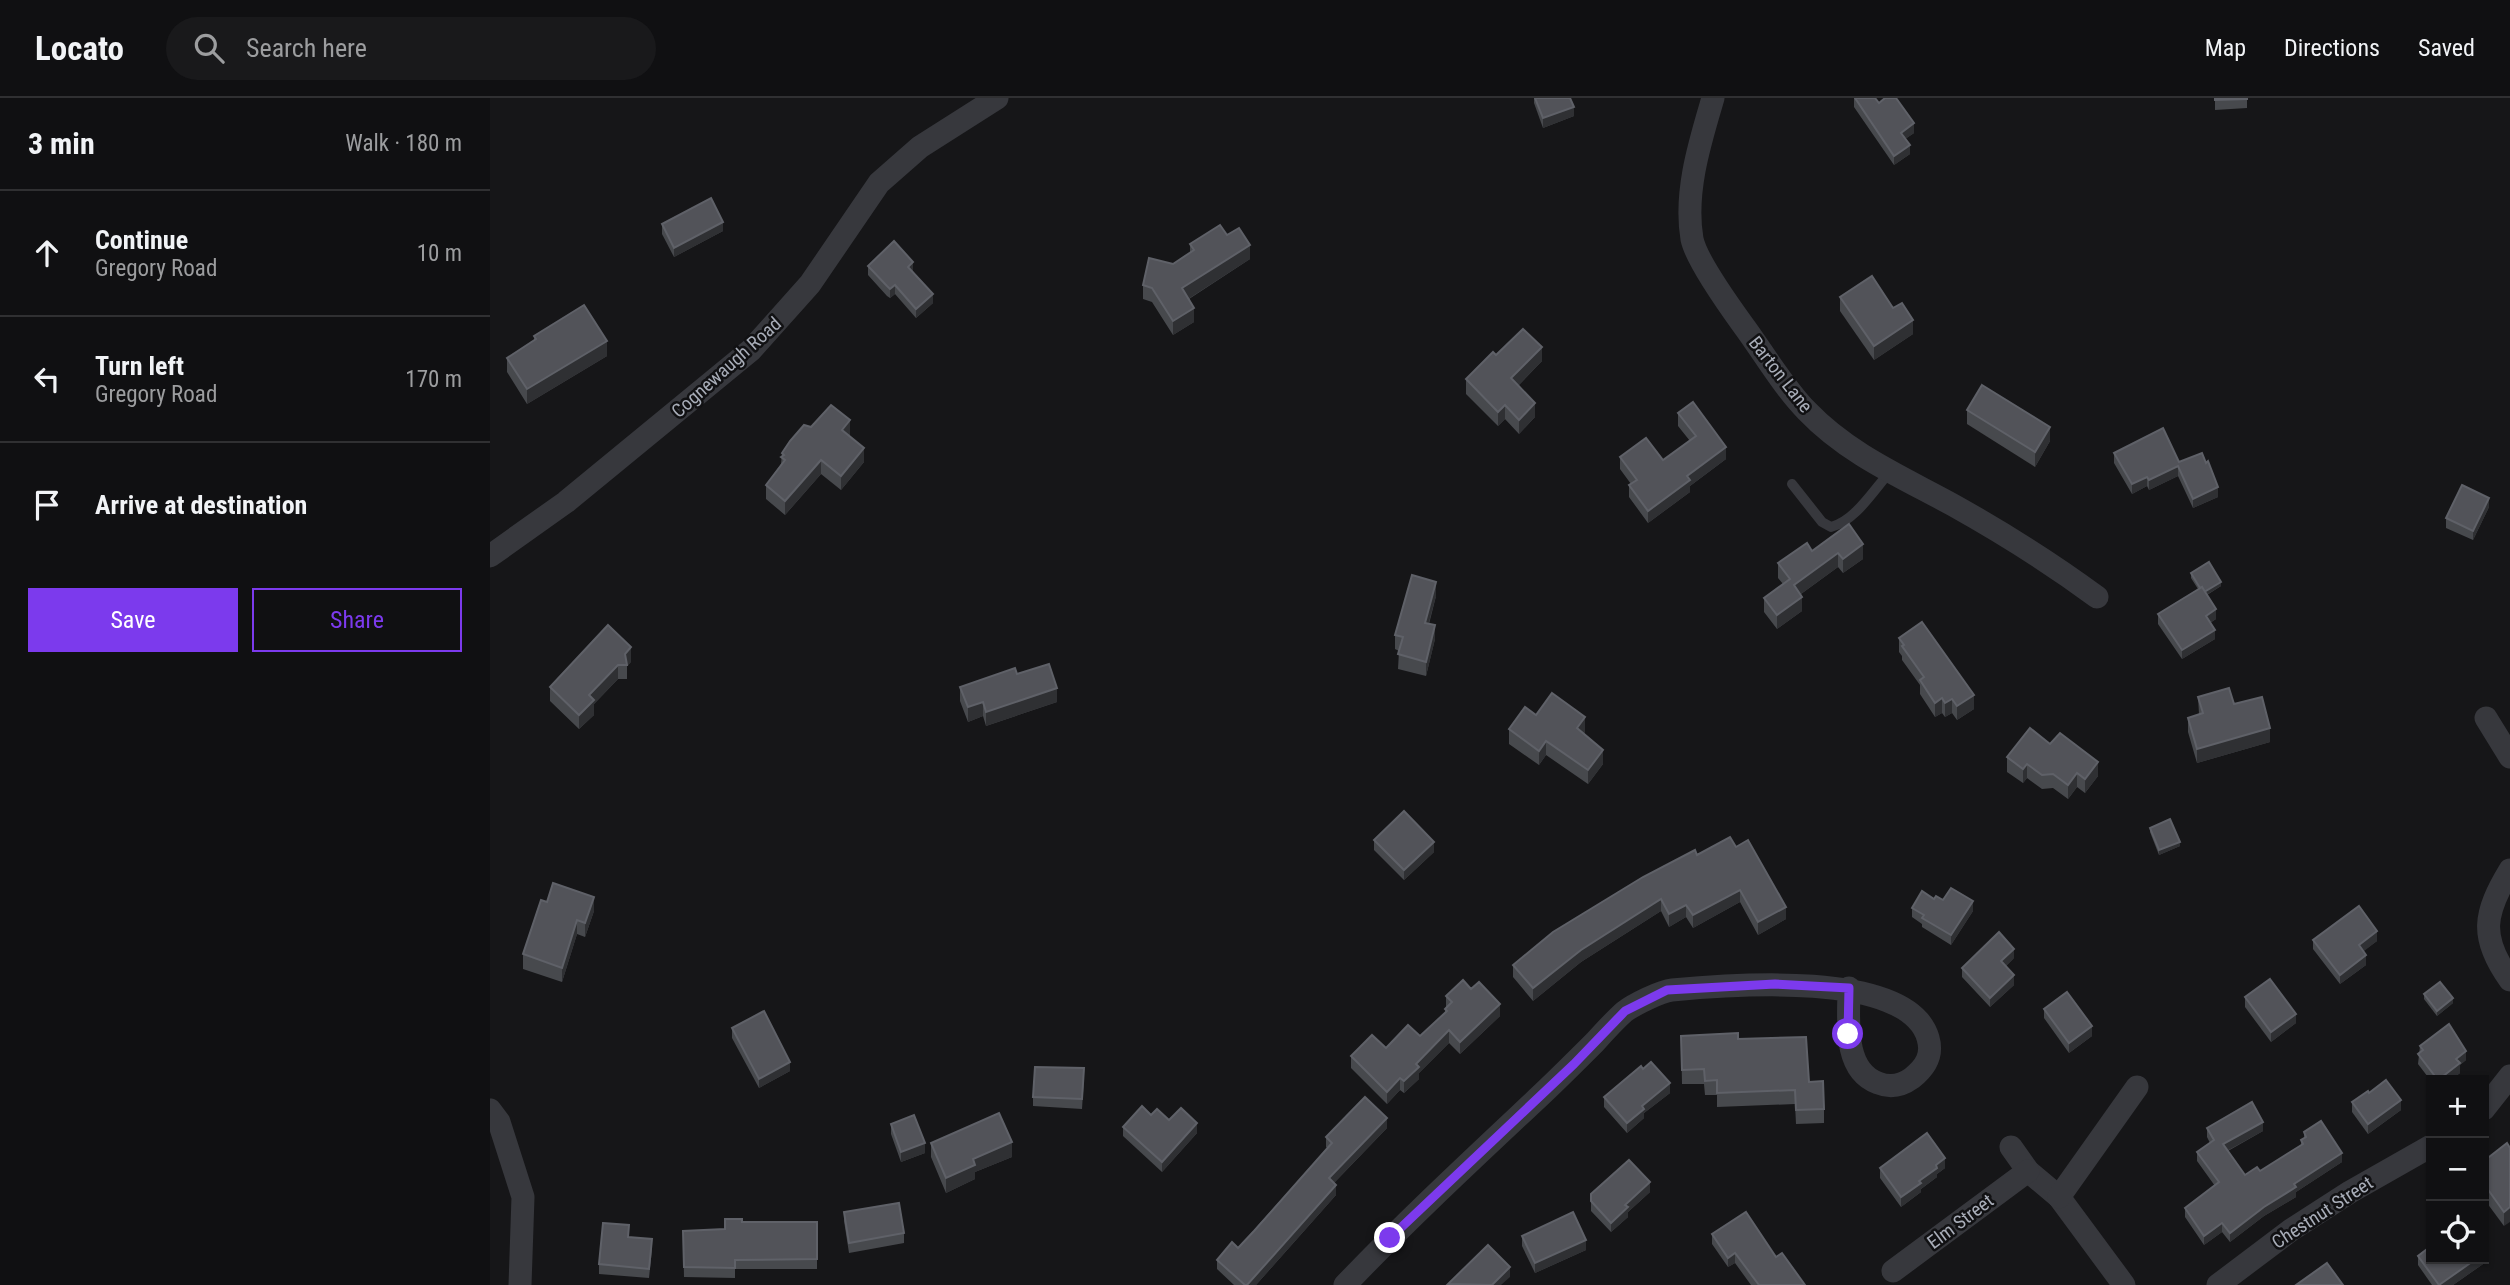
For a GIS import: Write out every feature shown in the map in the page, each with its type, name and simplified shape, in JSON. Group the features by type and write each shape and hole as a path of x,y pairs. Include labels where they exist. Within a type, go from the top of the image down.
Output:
{"street":[{"name":"Cognewaugh Road","path":"490,556 566,502 751,350 810,284 879,183 920,147 998,98"},
{"name":"Barton Lane","path":"1713,98 1699,145 1690,208 1693,242 1734,313 1806,410 1842,442 1889,473 2003,534 2053,565 2096,597"},
{"path":"2486,718 2510,757"},
{"path":"2510,870 2491,907 2487,925 2491,945 2510,980"},
{"path":"1345,1285 1390,1238 1574,1064 1625,1011 1667,990 1775,984 1849,988 1895,1005 1910,1013 1926,1029 1931,1049 1924,1068 1908,1080 1890,1087 1873,1082 1860,1069 1848,1034 1849,988"},
{"path":"2489,1103 2510,1076"},
{"path":"2059,1197 2137,1087"},
{"path":"490,1110 499,1122 523,1197 520,1285"},
{"path":"2011,1147 2028,1171 2059,1197 2124,1285"},
{"name":"Chestnut Street","path":"2218,1285 2291,1230 2350,1192 2426,1149"},
{"name":"Elm Street","path":"1893,1271 2028,1171"}],"lane":[{"path":"1791,484 1822,522 1831,527 1839,525 1852,515 1889,473"}],"building":[{"path":"1535,98 1570,98 1574,107 1543,118"},
{"path":"1855,98 1875,98 1879,103 1885,98 1896,98 1914,123 1901,133 1910,145 1894,156"},
{"path":"2247,98 2247,99 2215,100"},
{"path":"711,198 723,222 674,248 662,224"},
{"path":"1220,225 1227,235 1239,228 1250,245 1182,288 1194,308 1173,321 1152,288 1143,285 1149,258 1173,264 1194,250 1190,244"},
{"path":"894,241 913,262 908,267 933,294 916,309 895,285 890,289 868,266"},
{"path":"1872,276 1893,308 1902,303 1913,320 1874,346 1840,297"},
{"path":"584,305 607,341 527,389 507,358 536,339 534,336"},
{"path":"1523,329 1542,347 1511,378 1535,403 1519,420 1505,405 1498,412 1466,379 1493,352 1496,355"},
{"path":"1982,385 2050,427 2035,452 1967,410"},
{"path":"1693,402 1726,447 1687,476 1690,480 1648,511 1629,485 1637,480 1620,457 1646,438 1663,460 1696,436 1678,413"},
{"path":"831,405 850,420 842,430 864,448 841,476 821,460 785,501 766,485 785,460 781,457 784,455 782,453 790,441 804,425 811,427"},
{"path":"2163,428 2179,462 2202,453 2218,487 2193,499 2178,466 2149,480 2147,477 2132,484 2114,453"},
{"path":"2462,485 2489,498 2473,531 2446,518"},
{"path":"1849,524 1863,544 1843,559 1838,553 1794,585 1802,597 1777,615 1764,598 1790,579 1778,563 1807,543 1812,551"},
{"path":"2209,562 2221,582 2204,592 2191,573"},
{"path":"1412,575 1436,582 1425,623 1435,625 1426,662 1398,654 1403,637 1395,635"},
{"path":"2202,587 2216,609 2206,616 2215,630 2182,650 2158,614"},
{"path":"1922,622 1974,695 1957,706 1952,699 1945,703 1942,698 1935,703 1920,680 1924,677 1902,646 1904,645 1899,638"},
{"path":"608,625 631,647 625,654 627,665 618,665 589,695 594,700 579,715 550,687"},
{"path":"1049,664 1057,688 986,712 983,702 968,707 960,687 1015,668 1017,674"},
{"path":"2229,688 2234,704 2262,697 2270,728 2197,749 2188,718 2203,713 2198,697"},
{"path":"1552,693 1585,717 1577,728 1603,750 1588,770 1546,741 1539,751 1509,729 1525,707 1536,715"},
{"path":"2030,728 2050,744 2060,733 2098,762 2085,779 2077,773 2068,785 2053,774 2042,775 2027,764 2023,769 2007,757"},
{"path":"1404,811 1434,842 1404,870 1374,840"},
{"path":"2170,819 2180,842 2159,850 2150,828"},
{"path":"1730,837 1736,847 1748,840 1786,907 1758,922 1740,890 1693,915 1686,905 1669,914 1661,899 1581,950 1533,988 1513,965 1553,932 1643,877 1695,850 1697,855"},
{"path":"553,883 594,897 585,923 577,920 562,968 523,954 541,900 547,902"},
{"path":"1951,888 1973,901 1951,935 1922,918 1924,915 1912,908 1922,891 1934,899 1936,896 1943,900"},
{"path":"2359,906 2377,931 2359,945 2366,955 2340,975 2313,940"},
{"path":"1999,932 2014,949 2001,961 2014,975 1990,998 1962,968"},
{"path":"2270,979 2296,1014 2271,1032 2245,997"},
{"path":"1463,980 1471,989 1479,982 1500,1004 1460,1042 1449,1030 1416,1064 1419,1067 1404,1081 1400,1078 1387,1092 1351,1056 1372,1035 1386,1048 1408,1025 1420,1036 1447,1011 1445,1009 1452,1002 1446,996"},
{"path":"2440,982 2453,998 2437,1011 2424,994"},
{"path":"2067,992 2092,1026 2069,1043 2044,1009"},
{"path":"764,1011 790,1062 759,1079 732,1028"},
{"path":"2449,1024 2466,1051 2456,1059 2460,1063 2444,1075 2434,1075 2418,1054 2423,1050 2420,1046"},
{"path":"1738,1033 1738,1039 1806,1037 1809,1082 1823,1081 1824,1109 1796,1110 1795,1090 1717,1093 1717,1080 1705,1081 1704,1069 1682,1070 1681,1036"},
{"path":"1651,1062 1670,1083 1642,1106 1644,1109 1627,1123 1604,1097 1641,1066 1643,1069"},
{"path":"1035,1067 1084,1068 1082,1099 1033,1097"},
{"path":"2386,1080 2401,1100 2368,1124 2352,1102"},
{"path":"1365,1097 1387,1118 1329,1178 1336,1185 1245,1285 1217,1260 1232,1242 1238,1248 1254,1231 1332,1143 1326,1137"},
{"path":"2252,1102 2263,1122 2223,1144 2245,1175 2257,1167 2260,1171 2303,1144 2301,1140 2306,1137 2304,1132 2321,1121 2342,1153 2294,1184 2296,1187 2230,1233 2222,1223 2204,1236 2185,1208 2219,1182 2197,1152 2214,1140 2207,1128"},
{"path":"1142,1106 1151,1115 1157,1109 1169,1120 1181,1108 1197,1123 1162,1162 1123,1127"},
{"path":"999,1113 1012,1142 973,1159 975,1165 946,1178 931,1143"},
{"path":"914,1115 925,1143 901,1152 891,1124"},
{"path":"1927,1133 1945,1158 1936,1165 1937,1168 1919,1181 1921,1183 1901,1197 1880,1168"},
{"path":"2507,1143 2510,1148 2510,1207 2504,1212 2489,1191 2489,1157"},
{"path":"1629,1160 1650,1182 1625,1205 1628,1207 1611,1223 1591,1201 1591,1194"},
{"path":"899,1203 904,1233 849,1243 844,1212"},
{"path":"1573,1212 1586,1240 1535,1263 1522,1236"},
{"path":"1746,1212 1776,1257 1782,1253 1805,1285 1759,1285 1735,1253 1728,1258 1712,1234"},
{"path":"725,1219 742,1219 742,1222 817,1222 817,1259 735,1260 735,1268 684,1267 683,1231 725,1229"},
{"path":"603,1223 629,1225 628,1237 652,1239 649,1269 599,1264"},
{"path":"1488,1245 1510,1267 1492,1285 1448,1284"},
{"path":"2426,1250 2426,1264 2469,1264 2439,1285 2418,1256"},
{"path":"2327,1263 2343,1285 2296,1285"}],"route":[{"path":"1390,1238 1574,1064 1625,1011 1667,990 1775,984 1849,988 1848,1034"}]}
